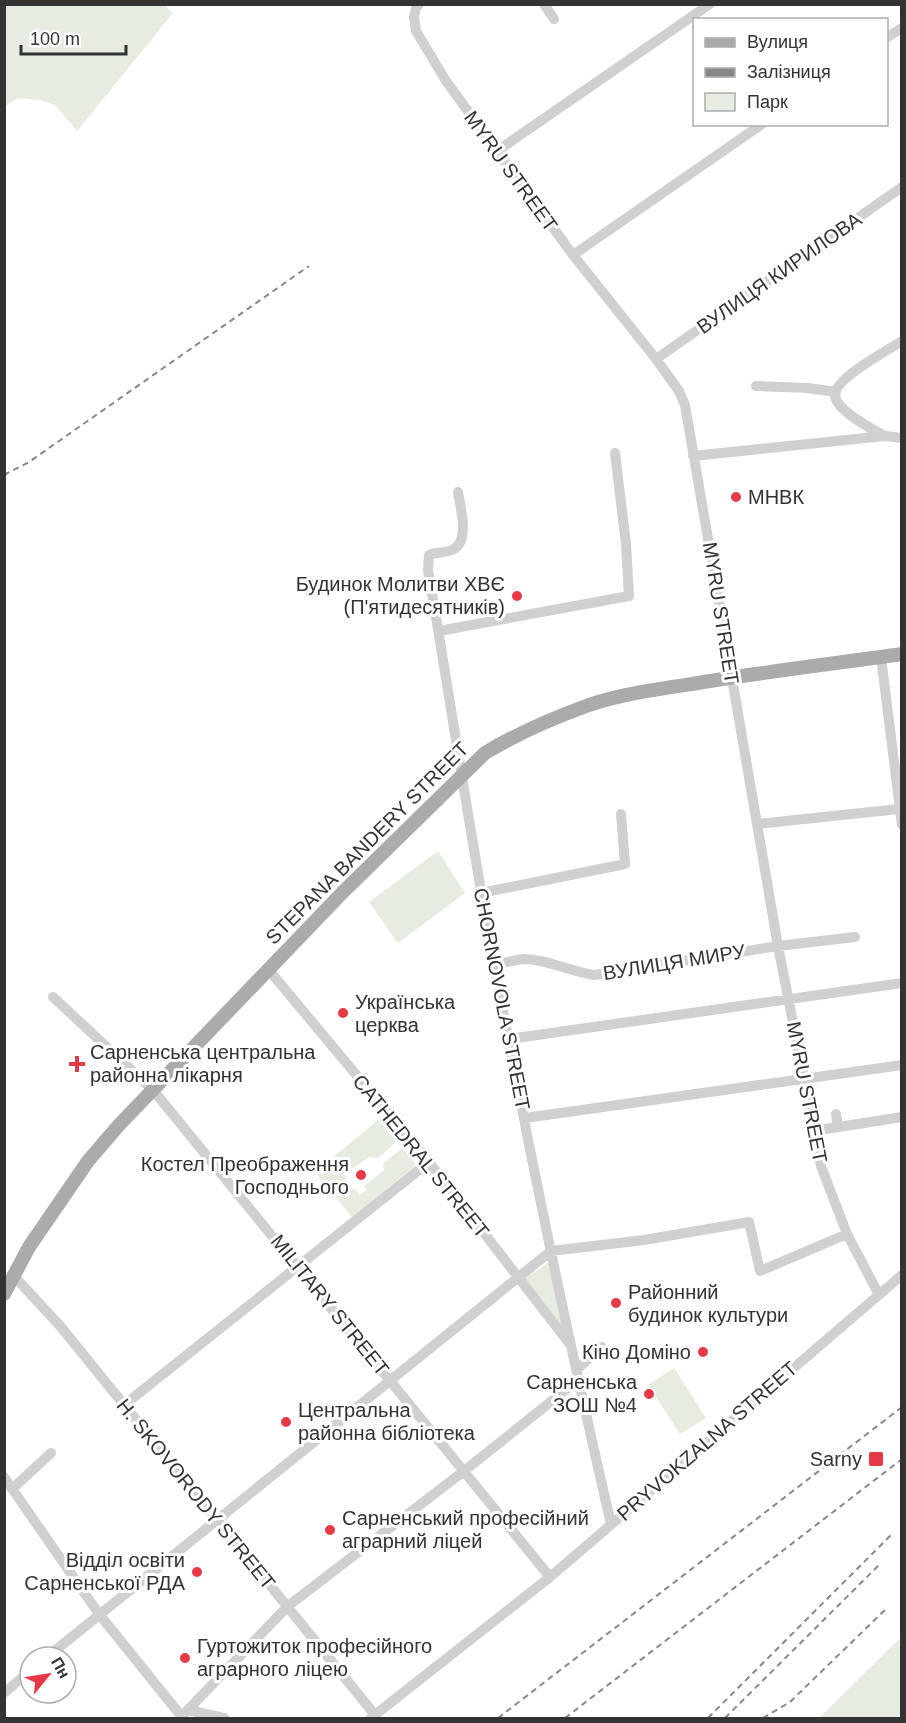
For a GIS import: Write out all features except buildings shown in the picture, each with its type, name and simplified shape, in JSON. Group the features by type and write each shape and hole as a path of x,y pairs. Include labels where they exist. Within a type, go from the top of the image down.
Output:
{"main road":[{"name":"STEPANA BANDERY STREET","path":"4,1294 28,1247 88,1161 268,969 485,753 513,736 590,705 630,694 732,677 902,654"}],"street":[{"name":"MYRU STREET","path":"419,4 414,17 416,31 446,81 573,255 656,359 679,391 685,405 778,946 813,1131 821,1166 847,1234 878,1293"},
{"path":"543,4 554,19"},
{"path":"497,151 710,4"},
{"path":"888,37 902,28"},
{"path":"573,255 759,126"},
{"name":"ВУЛИЦЯ КИРИЛОВА","path":"656,359 902,187"},
{"path":"885,436 865,426 839,404 836,388 849,375 902,341"},
{"path":"756,386 808,388 836,392"},
{"path":"860,438 864,434 865,426"},
{"path":"693,456 860,438 885,436 902,438"},
{"path":"439,631 629,596 626,544 615,453"},
{"name":"CHORNOVOLA STREET","path":"458,492 463,535 460,544 452,550 429,555 428,562 494,965 551,1251 611,1524"},
{"path":"881,657 902,825"},
{"path":"757,824 899,809"},
{"path":"481,893 625,864 621,814"},
{"name":"ВУЛИЦЯ МИРУ","path":"494,965 522,959 543,961 577,973 594,975 778,946 855,937"},
{"name":"CATHEDRAL STREET","path":"268,969 429,1162 571,1346"},
{"path":"509,1039 902,983"},
{"name":"MILITARY STREET","path":"53,997 153,1090 300,1267 550,1577"},
{"path":"525,1118 902,1065"},
{"path":"836,1114 838,1127"},
{"path":"813,1131 902,1118"},
{"path":"124,1406 429,1162"},
{"path":"62,1645 551,1251 644,1240 748,1215 760,1271 847,1234"},
{"name":"PRYVOKZALNA STREET","path":"374,1717 550,1577 878,1293 902,1275"},
{"name":"H. SKOVORODY STREET","path":"14,1276 61,1327 218,1519 374,1717"},
{"path":"183,1715 288,1606 464,1471 577,1375 602,1347"},
{"path":"12,1489 51,1452"},
{"path":"4,1477 99,1614 183,1715 224,1719"},
{"path":"4,1693 18,1681"}],"green space":[{"path":"5,5 164,5 173,13 77,131 55,105 40,100 18,98 5,106"},
{"path":"438,851 465,893 398,943 369,902"},
{"path":"378,1120 397,1141 378,1158 369,1157 352,1169 349,1166 342,1171 346,1178 346,1187 354,1189 360,1195 367,1190 364,1186 384,1170 383,1164 402,1148 416,1165 352,1217 315,1172"},
{"path":"551,1261 566,1335 524,1279"},
{"path":"674,1368 706,1418 680,1434 648,1385"},
{"path":"901,1638 901,1718 819,1718 891,1647"}],"railway":[{"path":"4,475 29,462 309,266"},
{"path":"498,1718 902,1407"},
{"path":"565,1718 902,1459"},
{"path":"708,1718 891,1535"},
{"path":"725,1718 880,1564"},
{"path":"763,1718 790,1702 888,1607"}],"place":[{"name":"МНВК","path":"736,497"},
{"name":"Будинок Молитви ХВЄ (П'ятидесятників)","path":"517,596"},
{"name":"Українська церква","path":"343,1013"},
{"name":"Сарненська центральна районна лікарня","path":"77,1064"},
{"name":"Костел Преображення Господнього","path":"361,1175"},
{"name":"Районний будинок культури","path":"616,1303"},
{"name":"Кіно Доміно","path":"703,1352"},
{"name":"Сарненська ЗОШ №4","path":"649,1394"},
{"name":"Центральна районна бібліотека","path":"286,1422"},
{"name":"Sarny","path":"876,1459"},
{"name":"Сарненський професійний аграрний ліцей","path":"330,1530"},
{"name":"Відділ освіти Сарненської РДА","path":"197,1572"},
{"name":"Гуртожиток професійного аграрного ліцею","path":"185,1658"}]}
